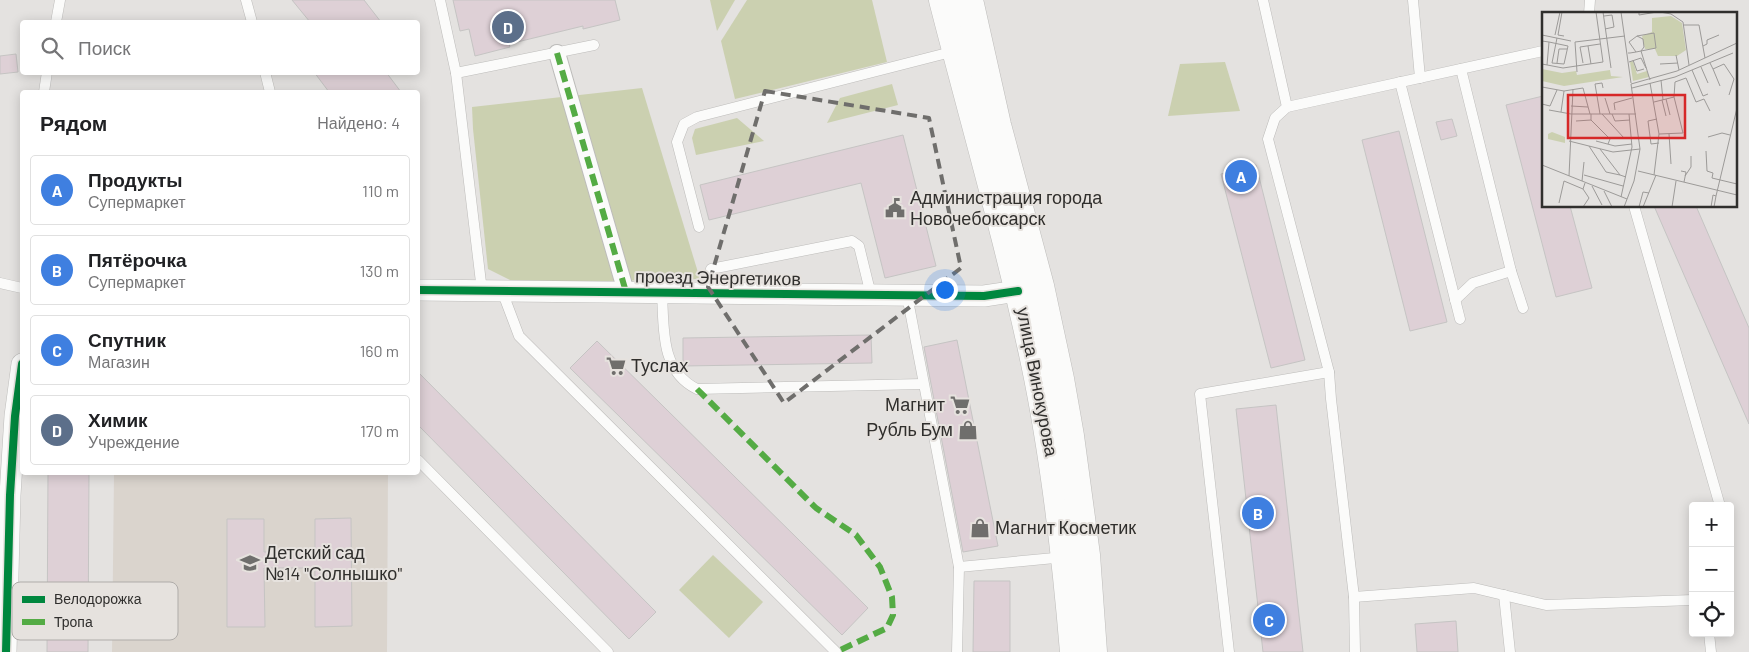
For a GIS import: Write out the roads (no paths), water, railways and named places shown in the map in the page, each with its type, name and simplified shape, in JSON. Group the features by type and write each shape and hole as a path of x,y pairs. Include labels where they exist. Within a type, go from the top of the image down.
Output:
{"main road":[{"name":"улица Винокурова","path":"944,0 956,51 1029,288 1070,436 1076,556 1074,652"},
{"name":"улица Винокурова","path":"968,0 997,125 1029,288"},
{"name":"улица Винокурова","path":"1076,556 1093,652"}],"street":[{"path":"557,53 626,292"},
{"name":"проезд Энергетиков","path":"420,290 984,296 1029,288"},
{"path":"6,652 10,494 15,416 20,379"}],"lane":[{"path":"56,20 60,0"},
{"path":"246,0 251,20"},
{"path":"440,0 456,73 492,291 519,336 836,652"},
{"path":"1263,0 1287,107"},
{"path":"1412,0 1420,78"},
{"path":"456,73 594,45"},
{"path":"699,227 677,142 684,124 697,117 956,51"},
{"path":"1355,652 1354,597 1329,372 1268,139 1275,118 1287,107 1542,51"},
{"path":"1461,69 1511,271 1523,308"},
{"path":"44,90 47,75"},
{"path":"265,75 269,90"},
{"path":"1400,82 1460,319"},
{"path":"1635,208 1719,502"},
{"path":"720,293 711,269 852,241 859,246 870,295"},
{"path":"1455,300 1473,283 1511,271"},
{"path":"0,283 20,288"},
{"path":"662,293 666,348 669,361 687,384 697,389 923,384"},
{"path":"907,295 959,567 956,652"},
{"path":"1229,652 1200,394 1329,372"},
{"path":"420,462 608,652"},
{"path":"959,567 1076,556"},
{"path":"1354,597 1474,588 1546,605 1689,600"},
{"path":"1504,595 1510,652"},
{"path":"1710,637 1711,652"}],"place":[{"name":"Химик","path":"508,27"},
{"name":"Продукты","path":"1241,176"},
{"name":"Администрация города Новочебоксарск","path":"895,208"},
{"name":"Туслах","path":"616,366"},
{"name":"Магнит","path":"960,405"},
{"name":"Рубль Бум","path":"968,430"},
{"name":"Пятёрочка","path":"1258,513"},
{"name":"Магнит Косметик","path":"980,528"},
{"name":"Детский сад №14 \"Солнышко\"","path":"250,563"},
{"name":"Спутник","path":"1269,620"}]}
